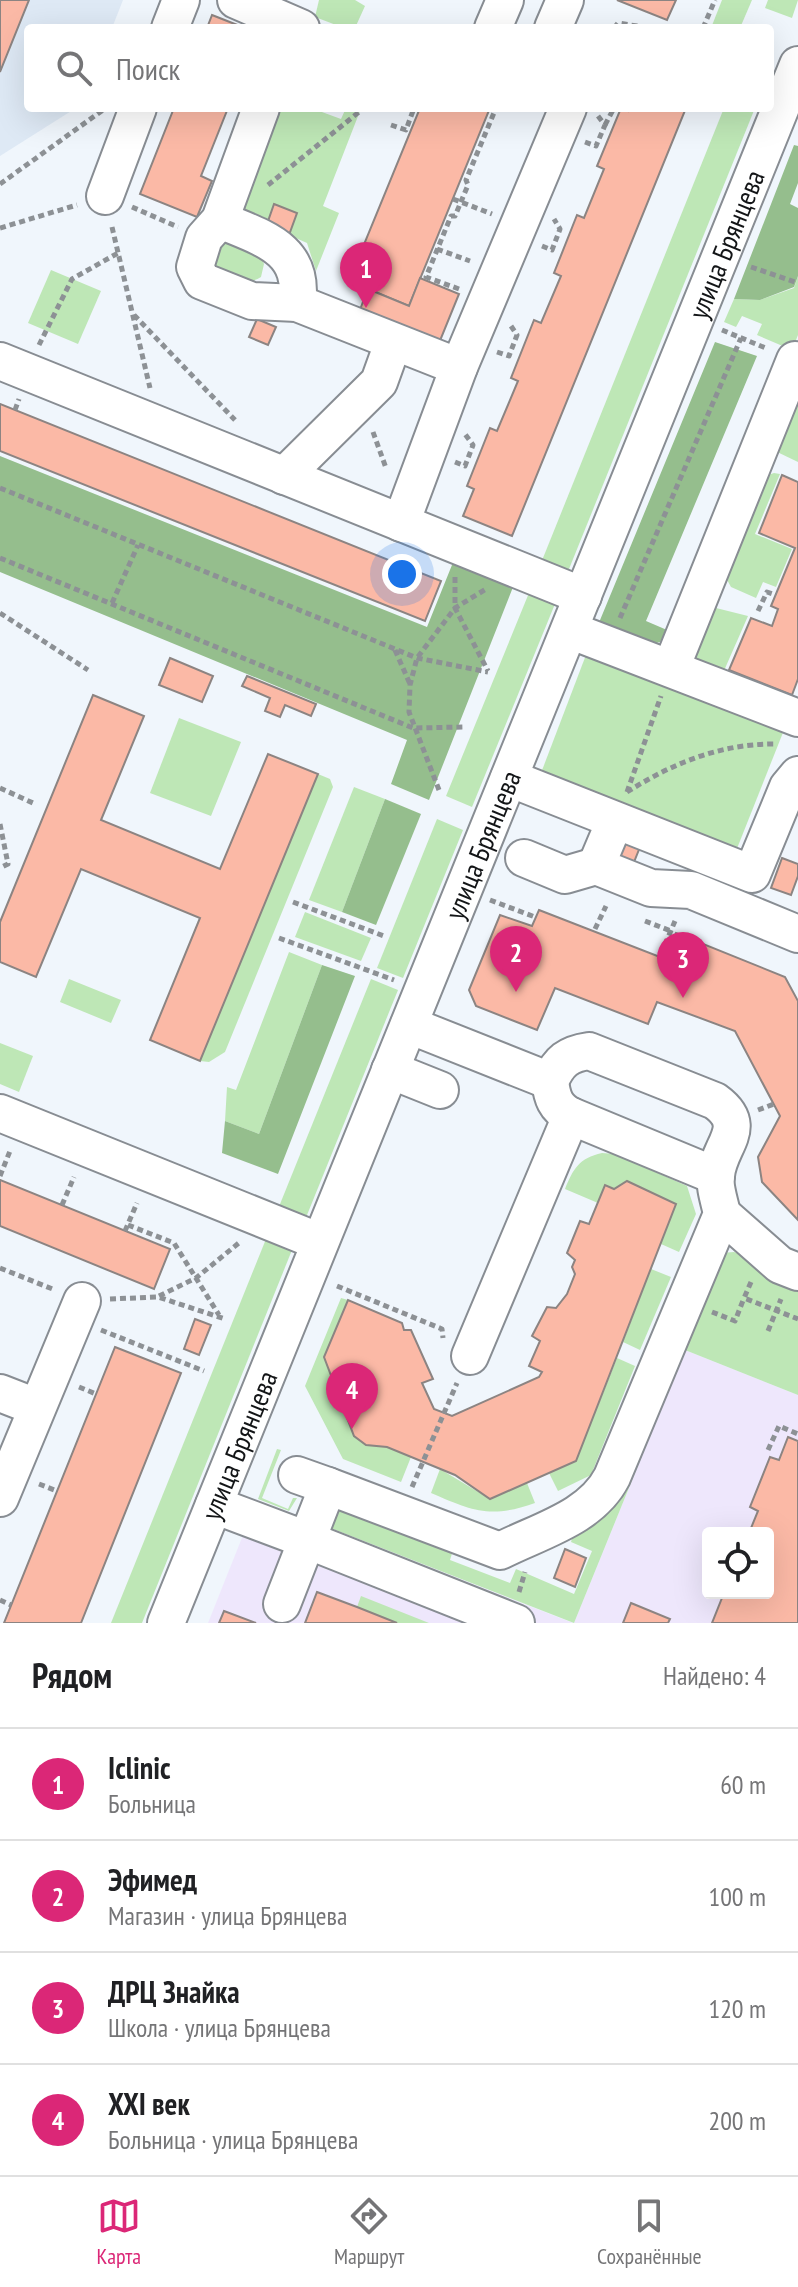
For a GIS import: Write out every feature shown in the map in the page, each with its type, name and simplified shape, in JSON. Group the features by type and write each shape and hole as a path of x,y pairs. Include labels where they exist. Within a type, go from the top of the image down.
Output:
{"street":[{"path":"172,24 181,0"},
{"path":"236,0 288,24"},
{"path":"495,24 505,0"},
{"path":"555,24 565,0"},
{"name":"улица Брянцева","path":"166,1623 798,65"},
{"path":"105,196 136,112"},
{"path":"259,112 195,267 202,281 252,301 297,303 459,367"},
{"path":"402,518 459,367 566,112"},
{"path":"212,229 269,241 295,265 299,288 297,303"},
{"path":"284,476 379,382 393,343"},
{"path":"671,668 796,360"},
{"path":"14,367 284,476 402,518 455,545 583,596"},
{"path":"597,640 796,718"},
{"path":"509,778 621,807 752,874 788,787 798,775"},
{"path":"596,866 621,807"},
{"path":"524,858 565,875 596,866 651,888 691,890 798,934"},
{"path":"409,1025 550,1081"},
{"path":"282,1604 307,1540 312,1480 500,1551 589,1507 602,1495 612,1477 722,1214 716,1176 731,1135 732,1121 725,1108 715,1101 589,1051 572,1053 558,1063 550,1081 552,1099 562,1112 716,1176"},
{"path":"390,1070 440,1090"},
{"path":"0,1113 320,1242"},
{"path":"467,1363 571,1116"},
{"path":"722,1214 780,1265 798,1272"},
{"path":"0,1498 78,1310"},
{"path":"0,1393 36,1407"},
{"path":"214,1505 516,1612"}],"path":[{"path":"705,24 715,0"},
{"path":"0,184 99,112"},
{"path":"263,189 359,112"},
{"path":"391,125 406,130 413,112"},
{"path":"464,291 426,277 451,216 455,216 461,202 468,185 466,180 494,112"},
{"path":"605,125 612,112"},
{"path":"105,196 158,425"},
{"path":"0,228 105,196 212,229"},
{"path":"453,199 478,209"},
{"path":"15,410 14,367 45,330 72,279 118,253"},
{"path":"738,263 798,283"},
{"path":"133,315 243,429"},
{"path":"714,326 796,360"},
{"path":"597,640 741,338"},
{"path":"361,403 402,518"},
{"path":"0,488 395,650 417,658 488,672 455,608 455,545"},
{"path":"112,603 138,545"},
{"path":"0,558 413,728 465,727"},
{"path":"439,790 409,712 410,685 417,658 455,608 518,570"},
{"path":"758,611 767,592 776,595"},
{"path":"0,613 88,670"},
{"path":"395,650 410,685"},
{"path":"621,807 671,668"},
{"path":"621,807 668,766 741,744 784,744 796,718"},
{"path":"0,788 33,803"},
{"path":"0,824 8,864 0,868"},
{"path":"293,902 384,936"},
{"path":"504,905 535,917"},
{"path":"595,929 606,906"},
{"path":"661,954 676,918"},
{"path":"644,921 671,931"},
{"path":"279,938 401,983"},
{"path":"78,1310 158,1297 196,1278 266,1221"},
{"path":"128,1225 174,1243 223,1318 158,1297"},
{"path":"0,1268 204,1371"},
{"path":"343,1289 442,1329 446,1362 467,1363 422,1461"},
{"path":"768,1450 779,1426 798,1434"},
{"path":"516,1612 526,1574 521,1561"},
{"path":"0,1600 11,1605"}],"shaded area":[{"path":"0,0 123,0 114,24 24,24 24,112 70,112 0,156"},
{"path":"685,1350 798,1395 798,1623 574,1623"},
{"path":"257,1500 573,1623 208,1623"}],"green space":[{"path":"319,0 355,0 365,6 357,24 333,24 315,17"},
{"path":"722,0 752,0 742,24 713,24"},
{"path":"768,0 798,0 792,18 765,8"},
{"path":"267,112 322,112 341,119 344,112 360,112 323,206 339,213 316,271 307,243 289,235 297,213 274,205 266,227 231,211"},
{"path":"722,112 753,112 567,574 541,563"},
{"path":"794,145 798,146 798,183 790,204 798,208 798,276 794,287 760,300 734,299"},
{"path":"222,238 259,252 264,264 261,277 243,281 214,267"},
{"path":"51,270 101,291 78,344 28,323"},
{"path":"798,276 798,335 792,350 757,335 762,324 742,316 736,327 724,322 734,299 760,300 794,288"},
{"path":"715,342 757,356 646,621 667,630 660,642 653,644 598,625"},
{"path":"798,392 798,462 773,450"},
{"path":"0,456 427,627 456,555 517,577 429,800 391,784 407,740 0,572"},
{"path":"780,474 755,534 792,549 776,587 763,582 756,598 731,587 726,578 768,475"},
{"path":"531,588 557,599 472,807 446,796"},
{"path":"716,608 748,616 723,673 692,659 707,612"},
{"path":"589,647 786,725 736,851 541,773"},
{"path":"179,718 241,742 211,816 150,793"},
{"path":"318,774 330,779 333,787 225,1052 209,1062 200,1061"},
{"path":"354,787 385,799 342,912 309,900"},
{"path":"385,799 421,814 376,925 342,912"},
{"path":"437,819 463,830 403,978 377,968"},
{"path":"305,912 371,938 361,961 295,937"},
{"path":"289,952 322,965 259,1134 225,1121 227,1087 236,1090"},
{"path":"322,965 355,976 278,1174 222,1153 225,1121 259,1134"},
{"path":"69,979 121,1000 111,1023 60,1002"},
{"path":"371,979 398,990 303,1225 276,1214"},
{"path":"0,1043 33,1056 19,1092 0,1084"},
{"path":"602,1153 615,1154 687,1186 696,1214 679,1252 661,1244 676,1204 627,1181 614,1189 605,1186 598,1203 565,1189 578,1165"},
{"path":"266,1239 292,1250 142,1623 111,1623"},
{"path":"734,1252 754,1259 752,1265 798,1284 798,1395 685,1350 574,1623 333,1529 329,1524 334,1506 454,1547 450,1560 510,1583 516,1569 574,1594 592,1551 571,1542 573,1535 721,1253"},
{"path":"651,1269 671,1277 640,1350 623,1342"},
{"path":"341,1298 348,1300 324,1357 354,1436 366,1445 387,1447 411,1457 401,1482 343,1459 305,1386"},
{"path":"617,1358 635,1366 591,1475 558,1491 549,1473 576,1461"},
{"path":"277,1449 281,1450 262,1498 288,1509 293,1498 297,1498 289,1511 258,1499"},
{"path":"440,1469 490,1499 527,1483 535,1503 493,1512 470,1508 431,1493"},
{"path":"361,1596 429,1623 397,1623 357,1607"}],"building":[{"path":"0,0 29,0 0,72"},
{"path":"617,0 676,0 667,20"},
{"path":"212,15 235,24 209,24"},
{"path":"172,112 226,112 201,176 212,181 197,217 140,194"},
{"path":"418,112 488,112 409,306 349,281"},
{"path":"619,112 684,112 512,536 463,516 474,489 467,486 490,428 497,431 518,381 511,378 534,320 541,323 561,276 554,273 577,215 584,218 604,169 597,166"},
{"path":"274,204 297,213 289,235 266,227"},
{"path":"420,278 459,294 435,353 356,320 368,289 409,306"},
{"path":"257,319 276,327 268,345 249,337"},
{"path":"0,404 441,581 425,621 0,451"},
{"path":"782,475 798,482 798,679 792,695 729,670 751,618 772,626 778,609 771,606 795,548 759,533"},
{"path":"170,658 213,676 202,702 159,685"},
{"path":"247,676 316,704 311,716 285,705 280,717 265,711 270,698 242,686"},
{"path":"93,695 144,716 101,820 220,869 268,754 318,774 200,1061 150,1040 200,918 81,869 36,977 0,962 0,922"},
{"path":"620,838 640,847 632,867 611,859"},
{"path":"782,858 798,864 798,876 791,895 771,888"},
{"path":"539,910 665,959 676,933 785,977 798,1001 798,1220 762,1182 758,1157 780,1116 735,1031 657,1002 648,1024 555,988 537,1030 476,1006 469,990 500,915 532,926"},
{"path":"0,1180 170,1249 154,1289 0,1226"},
{"path":"627,1181 676,1204 576,1461 490,1499 455,1475 387,1447 366,1445 354,1436 324,1357 348,1300 402,1323 404,1330 411,1330 433,1379 422,1383 434,1409 452,1416 539,1377 542,1372 529,1366 540,1341 532,1336 547,1307 556,1308 567,1294 575,1274 572,1267 575,1260 567,1253 580,1221 589,1224 605,1185 614,1189"},
{"path":"195,1319 211,1325 199,1355 184,1349"},
{"path":"115,1347 181,1373 81,1623 4,1623"},
{"path":"788,1437 798,1441 798,1623 712,1623 722,1599 774,1599 774,1527 751,1527 758,1511 750,1507 770,1457 779,1460"},
{"path":"565,1549 586,1558 575,1587 554,1578"},
{"path":"317,1592 357,1607 397,1623 305,1623"},
{"path":"631,1603 670,1619 668,1623 623,1623"},
{"path":"224,1611 256,1623 219,1623"}],"place":[{"name":"Iclinic","path":"366,308"},
{"name":"Эфимед","path":"516,992"},
{"name":"ДРЦ Знайка","path":"683,998"},
{"name":"XXI век","path":"352,1429"}]}
